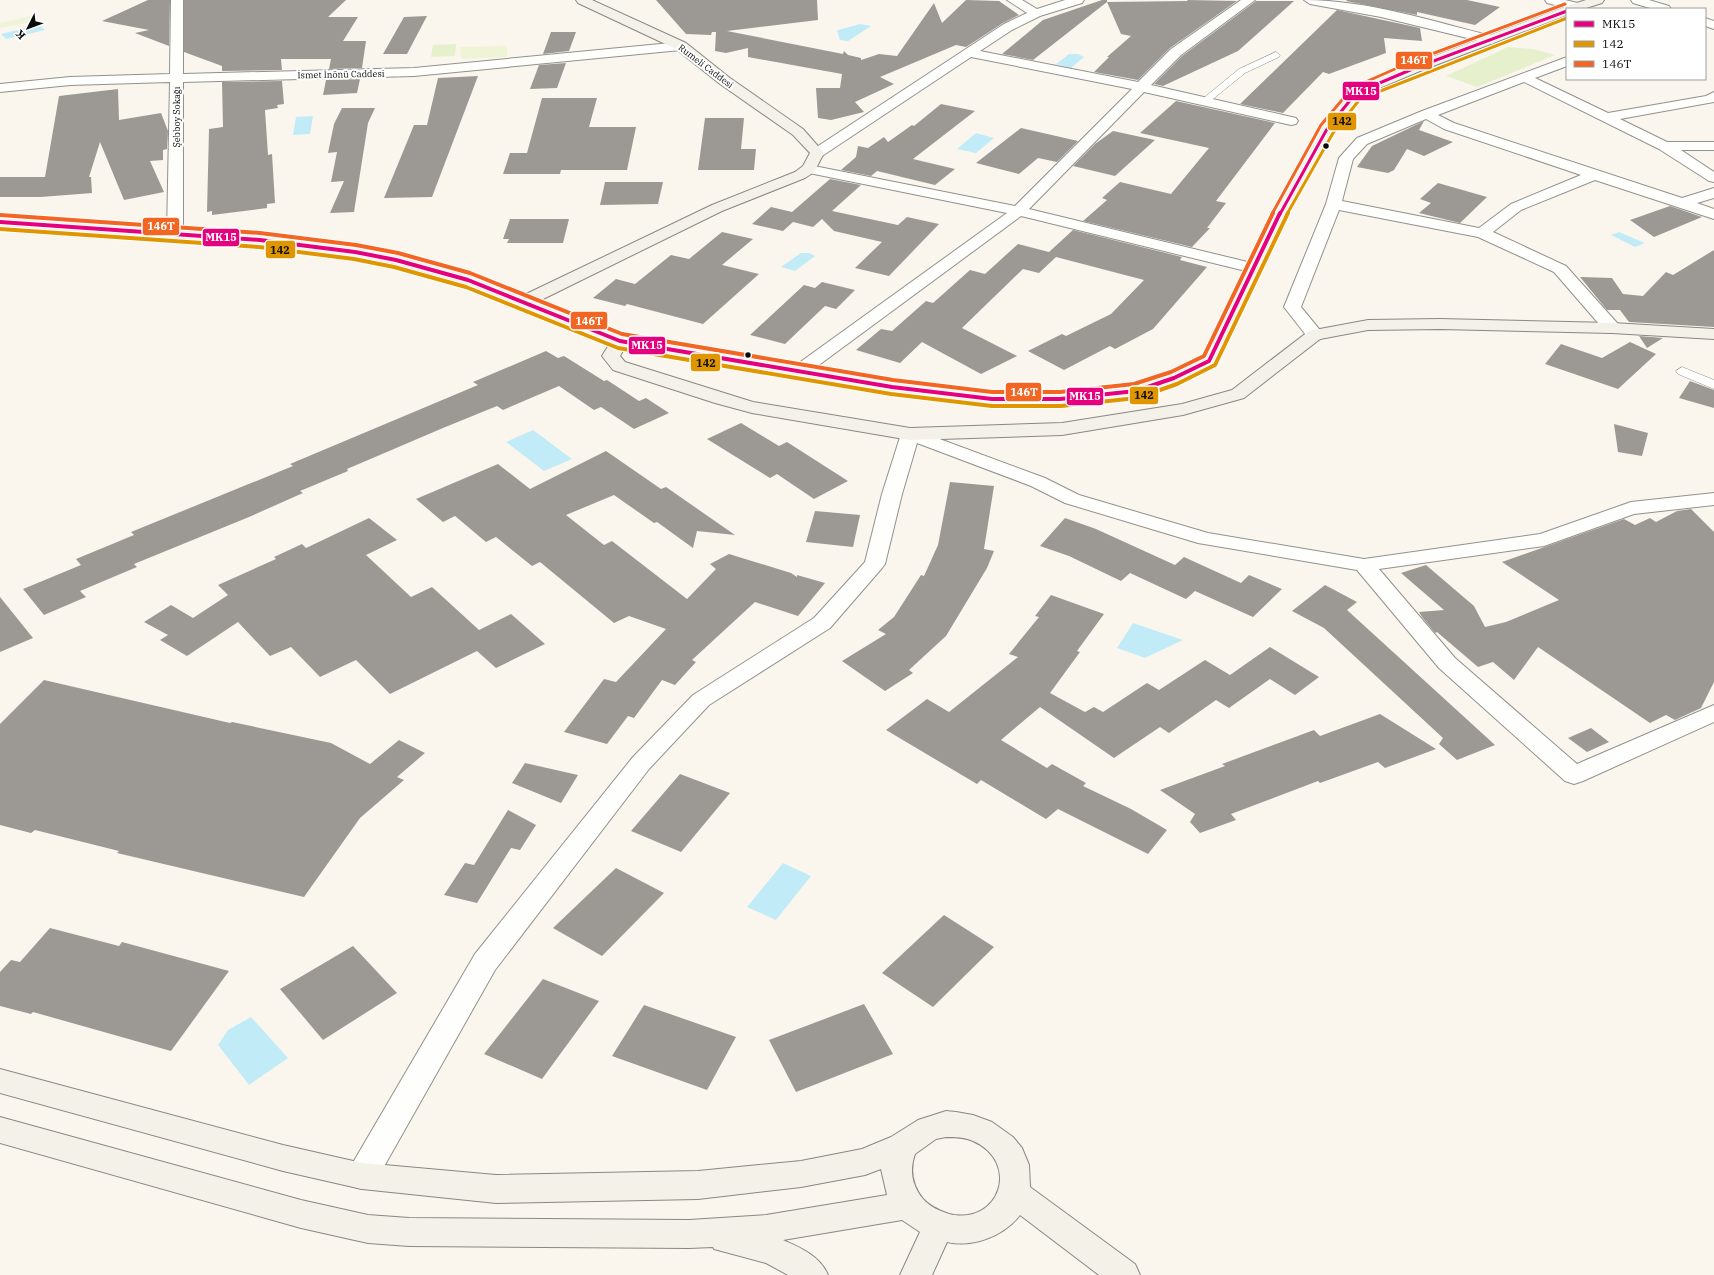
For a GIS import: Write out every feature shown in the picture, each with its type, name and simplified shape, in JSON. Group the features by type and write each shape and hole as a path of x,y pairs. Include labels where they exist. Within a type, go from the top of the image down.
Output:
{"street":[{"name":"Şebboy Sokağı","path":"175,233 177,0"},
{"name":"Rumeli Caddesi","path":"582,0 681,46 725,80 798,132 817,153"},
{"path":"1013,0 1036,13"},
{"path":"523,302 717,208 800,175 809,169 817,153 1008,27 1036,13 1078,0"},
{"path":"798,372 1018,212 1176,52 1249,0"},
{"path":"1310,0 1381,13 1492,40"},
{"path":"1551,0 1570,8"},
{"path":"1575,8 1598,0"},
{"path":"1637,0 1662,8"},
{"path":"0,222 260,240 355,252 396,260 468,280 620,341 892,387 992,399 1060,399 1136,391 1174,378 1209,361 1278,217 1327,129 1356,93 1415,68 1566,11"},
{"name":"İsmet İnönü Caddesi","path":"0,88 70,81 414,72 681,46"},
{"path":"970,53 1142,87 1291,121"},
{"path":"1315,335 1292,307 1334,204 1346,158 1362,141 1427,114 1526,78 1566,61"},
{"path":"1526,78 1608,117 1664,146 1714,178"},
{"path":"1608,117 1710,99 1714,96"},
{"path":"1427,114 1449,126 1714,214"},
{"path":"1664,146 1714,146"},
{"path":"809,169 1018,212 1254,268"},
{"path":"1482,233 1516,207 1595,175"},
{"path":"1683,203 1714,193"},
{"path":"1334,204 1482,233 1560,269 1612,328"},
{"path":"620,341 611,356 615,363 619,366 721,399 810,418 910,434 1062,429 1183,409 1238,394 1315,335 1368,325 1440,324 1612,328 1714,334"},
{"path":"910,434 1038,482 1072,499 1205,539 1364,566 1544,540 1631,508 1714,499"},
{"path":"362,1176 485,962 641,763 701,700 822,623 875,564 892,494 910,434"},
{"path":"1364,566 1446,663 1574,775 1714,713"},
{"path":"0,1081 283,1158 362,1176 496,1189 698,1185 802,1174 865,1162 902,1146 928,1129 946,1124 966,1125 986,1132 1002,1143 1012,1159 1016,1177 1014,1194 1007,1209 993,1220 976,1228 956,1230 938,1227 920,1218 907,1205 898,1189 895,1171 902,1146"},
{"path":"0,1130 301,1214 368,1229 409,1232 688,1234 766,1229 907,1205"},
{"path":"1014,1194 1124,1275"},
{"path":"916,1275 938,1227"},
{"path":"688,1234 747,1242 775,1252 804,1266 812,1275"}],"lane":[{"path":"1205,101 1242,71 1276,54"},
{"path":"1682,371 1714,384"}],"green space":[{"path":"31,16 37,21 0,28 0,23"},
{"path":"456,44 455,56 431,57 433,45"},
{"path":"507,46 507,57 461,59 460,47"},
{"path":"1508,47 1533,49 1555,55 1477,87 1446,76"}],"water":[{"path":"860,24 871,26 848,41 840,40 838,30"},
{"path":"39,25 45,30 6,39 1,34"},
{"path":"1069,54 1078,54 1084,57 1071,68 1056,64"},
{"path":"313,116 310,134 293,135 296,117"},
{"path":"976,133 994,138 976,153 957,149"},
{"path":"1619,232 1645,243 1635,247 1611,235"},
{"path":"801,253 809,253 815,256 795,271 781,267"},
{"path":"533,430 572,459 544,471 506,442"},
{"path":"1133,623 1183,640 1145,658 1117,648"},
{"path":"783,863 811,876 776,920 747,907"},
{"path":"251,1017 288,1058 249,1085 218,1045 228,1030"}],"building":[{"path":"148,0 170,0 169,46 135,33 149,30 102,21"},
{"path":"184,0 346,0 328,17 358,17 343,41 366,41 362,68 329,69 331,59 281,59 282,70 222,71 222,66 184,52"},
{"path":"656,0 817,0 818,20 727,31 843,54 844,51 848,55 861,58 861,60 879,54 897,56 934,3 942,23 966,0 999,1 1019,15 1003,23 966,47 956,45 880,77 894,84 855,102 864,112 831,120 818,118 816,88 840,88 842,74 748,57 748,48 726,53 715,51 716,32 712,32 711,35 686,34"},
{"path":"1102,0 1107,0 1107,2 1033,60 1002,54 1043,20"},
{"path":"1187,0 1237,1 1170,48 1138,80 1094,72 1109,57 1107,57 1131,36 1121,34 1107,2 1188,1"},
{"path":"1467,0 1500,7 1475,25 1417,12 1417,15 1346,1"},
{"path":"1256,1 1294,1 1238,51 1163,86 1154,84 1182,56"},
{"path":"1337,10 1420,28 1422,41 1384,38 1386,53 1329,74 1323,72 1283,113 1240,104"},
{"path":"427,16 407,54 383,54 404,17"},
{"path":"551,32 576,32 569,51 543,54"},
{"path":"566,63 557,88 530,89 539,65"},
{"path":"478,76 432,197 384,198 414,125 427,125 438,78"},
{"path":"360,79 357,93 323,95 326,80"},
{"path":"282,81 284,104 277,105 278,108 265,110 268,155 272,154 275,203 267,204 267,208 212,215 212,211 207,212 209,129 223,127 222,82"},
{"path":"118,89 119,120 161,113 168,131 167,149 163,150 163,160 150,161 164,192 124,200 100,142 89,177 91,177 92,193 41,197 0,197 0,177 45,177 59,96"},
{"path":"542,98 597,98 589,127 636,127 627,170 561,170 560,174 503,174 510,153 527,153"},
{"path":"1176,101 1275,123 1216,201 1226,203 1207,228 1210,228 1192,247 1083,221 1107,200 1102,198 1120,182 1171,194 1209,148 1140,133"},
{"path":"941,104 975,111 913,159 955,169 935,185 877,171 871,176 841,170 856,157 858,146 868,148 884,137 888,142 912,125 914,126"},
{"path":"342,108 375,108 368,123 354,212 330,213 344,181 331,182 337,152 328,153 334,124"},
{"path":"705,118 744,118 741,149 756,149 754,170 698,170"},
{"path":"1424,121 1419,130 1453,142 1424,156 1407,149 1394,170 1388,173 1357,167 1372,146"},
{"path":"1021,128 1078,141 1057,162 1038,158 1019,174 976,163"},
{"path":"1113,131 1155,140 1115,176 1073,166 1095,144"},
{"path":"830,179 861,185 832,211 898,225 907,217 939,224 889,276 855,268 882,242 834,231 822,219 813,227 793,222 783,231 752,224 771,207 792,212"},
{"path":"605,182 663,182 658,204 600,205"},
{"path":"1438,183 1487,197 1460,223 1419,213 1431,203 1420,199"},
{"path":"1670,206 1702,217 1654,237 1630,220"},
{"path":"510,219 569,219 563,243 507,243 509,239 503,239"},
{"path":"1073,230 1182,257 1180,260 1207,267 1153,329 1115,349 1110,346 1064,370 1028,351 1062,334 1066,336 1111,314 1144,280 1056,257 1039,273 1023,269 962,328 1017,356 981,374 922,342 900,363 856,350 881,329 892,331 926,301 933,303 970,270 985,274 1018,244 1049,252"},
{"path":"722,232 753,239 722,265 759,274 703,324 627,304 625,306 593,298 616,279 635,284 671,255 689,259"},
{"path":"1714,250 1714,327 1629,322 1620,310 1607,310 1580,277 1612,278 1623,294 1643,296 1666,272 1673,275"},
{"path":"822,282 855,290 836,309 825,306 785,344 750,335 804,285 815,288"},
{"path":"1639,336 1663,338 1647,348"},
{"path":"1630,342 1656,354 1618,389 1545,364 1561,344 1602,358"},
{"path":"546,351 558,358 564,356 604,381 607,380 639,401 646,398 669,413 634,429 601,407 594,410 559,386 503,410 497,406 347,469 348,471 300,491 303,493 249,517 134,564 137,567 80,591 86,597 44,615 23,589 81,565 76,559 134,535 131,532 293,466 290,464 478,385 473,382"},
{"path":"1690,381 1714,390 1714,408 1679,398"},
{"path":"741,423 779,446 787,442 848,481 814,499 777,474 770,478 707,439"},
{"path":"1614,424 1648,433 1642,456 1618,452"},
{"path":"606,451 661,489 666,487 735,535 697,531 693,548 657,522 654,523 614,495 566,515 604,545 612,541 687,599 716,569 710,564 729,554 791,573 797,577 797,575 825,583 798,616 755,602 692,660 696,662 675,685 662,680 634,718 628,716 607,744 564,732 604,679 616,682 666,629 629,616 614,623 540,562 532,566 496,537 486,542 455,516 443,522 416,499 498,464 530,489"},
{"path":"950,482 994,486 984,549 994,551 987,568 946,636 909,670 913,673 885,691 842,661 886,634 878,630 894,617 921,575 924,576 938,545"},
{"path":"1691,509 1714,532 1714,682 1701,708 1675,720 1666,715 1650,723 1538,647 1514,680 1493,662 1478,667 1437,632 1435,633 1419,612 1444,610 1401,573 1426,565 1474,606 1485,627 1506,622 1559,600 1502,562 1624,519 1635,525 1650,518 1656,522 1677,511"},
{"path":"815,511 860,515 853,547 806,542"},
{"path":"369,518 397,540 366,555 411,597 432,587 479,630 511,614 545,644 496,668 477,651 390,694 356,660 320,677 291,647 270,656 238,622 187,656 160,640 168,635 144,622 171,605 193,618 228,595 218,585 276,559 274,557 302,544 306,548"},
{"path":"1065,518 1096,529 1175,565 1184,557 1241,583 1249,575 1282,589 1253,617 1195,591 1186,599 1130,573 1121,581 1069,556 1040,546"},
{"path":"1325,585 1357,602 1347,610 1495,745 1457,760 1439,744 1443,738 1324,628 1292,611"},
{"path":"1051,595 1104,614 1077,651 1080,652 1050,693 1085,712 1094,707 1103,712 1147,683 1159,690 1205,660 1230,675 1270,647 1319,677 1295,695 1270,679 1229,708 1216,700 1169,733 1160,727 1114,758 1040,707 1001,740 1047,768 1052,764 1086,783 1083,786 1131,809 1167,830 1148,854 1058,809 1046,819 981,780 977,784 886,730 927,699 949,712 1018,657 1009,654 1039,617 1035,616"},
{"path":"0,597 33,638 0,652"},
{"path":"44,680 230,723 232,722 331,743 370,764 399,740 425,753 397,777 404,780 360,818 304,897 117,853 119,851 35,830 31,833 0,825 0,724"},
{"path":"1380,714 1436,749 1385,768 1378,762 1320,783 1318,781 1231,814 1236,820 1200,833 1190,822 1195,814 1160,790 1225,766 1222,764 1314,730 1320,736"},
{"path":"1591,728 1609,742 1587,752 1568,738"},
{"path":"525,763 578,775 561,803 512,783"},
{"path":"680,774 730,793 681,852 631,831"},
{"path":"508,810 536,825 520,850 511,848 477,903 444,895 465,863 474,865"},
{"path":"616,868 664,893 602,956 553,928"},
{"path":"944,915 994,947 933,1007 882,973"},
{"path":"50,928 119,946 122,942 229,971 171,1051 33,1012 31,1014 0,1006 0,972 11,960 20,962"},
{"path":"353,946 397,993 323,1040 280,989"},
{"path":"543,979 599,1001 542,1079 484,1054"},
{"path":"864,1004 893,1054 796,1092 769,1040"},
{"path":"644,1005 736,1037 707,1090 612,1056"}],"transit line":[{"name":"146T","path":"0,215 260,233 356,245 398,253 470,273 622,334 893,380 992,392 1060,392 1134,384 1171,372 1204,356 1272,214 1321,125 1352,88 1413,61 1565,4"},
{"name":"MK15","path":"0,222 260,240 355,252 396,260 468,280 620,341 892,387 992,399 1060,399 1136,391 1174,378 1209,361 1278,217 1327,129 1356,93 1415,68 1566,11"},
{"name":"142","path":"0,229 259,247 354,259 394,267 466,287 618,348 891,394 992,406 1061,406 1137,398 1177,384 1215,365 1284,220 1333,133 1360,99 1418,75 1566,18"}]}
